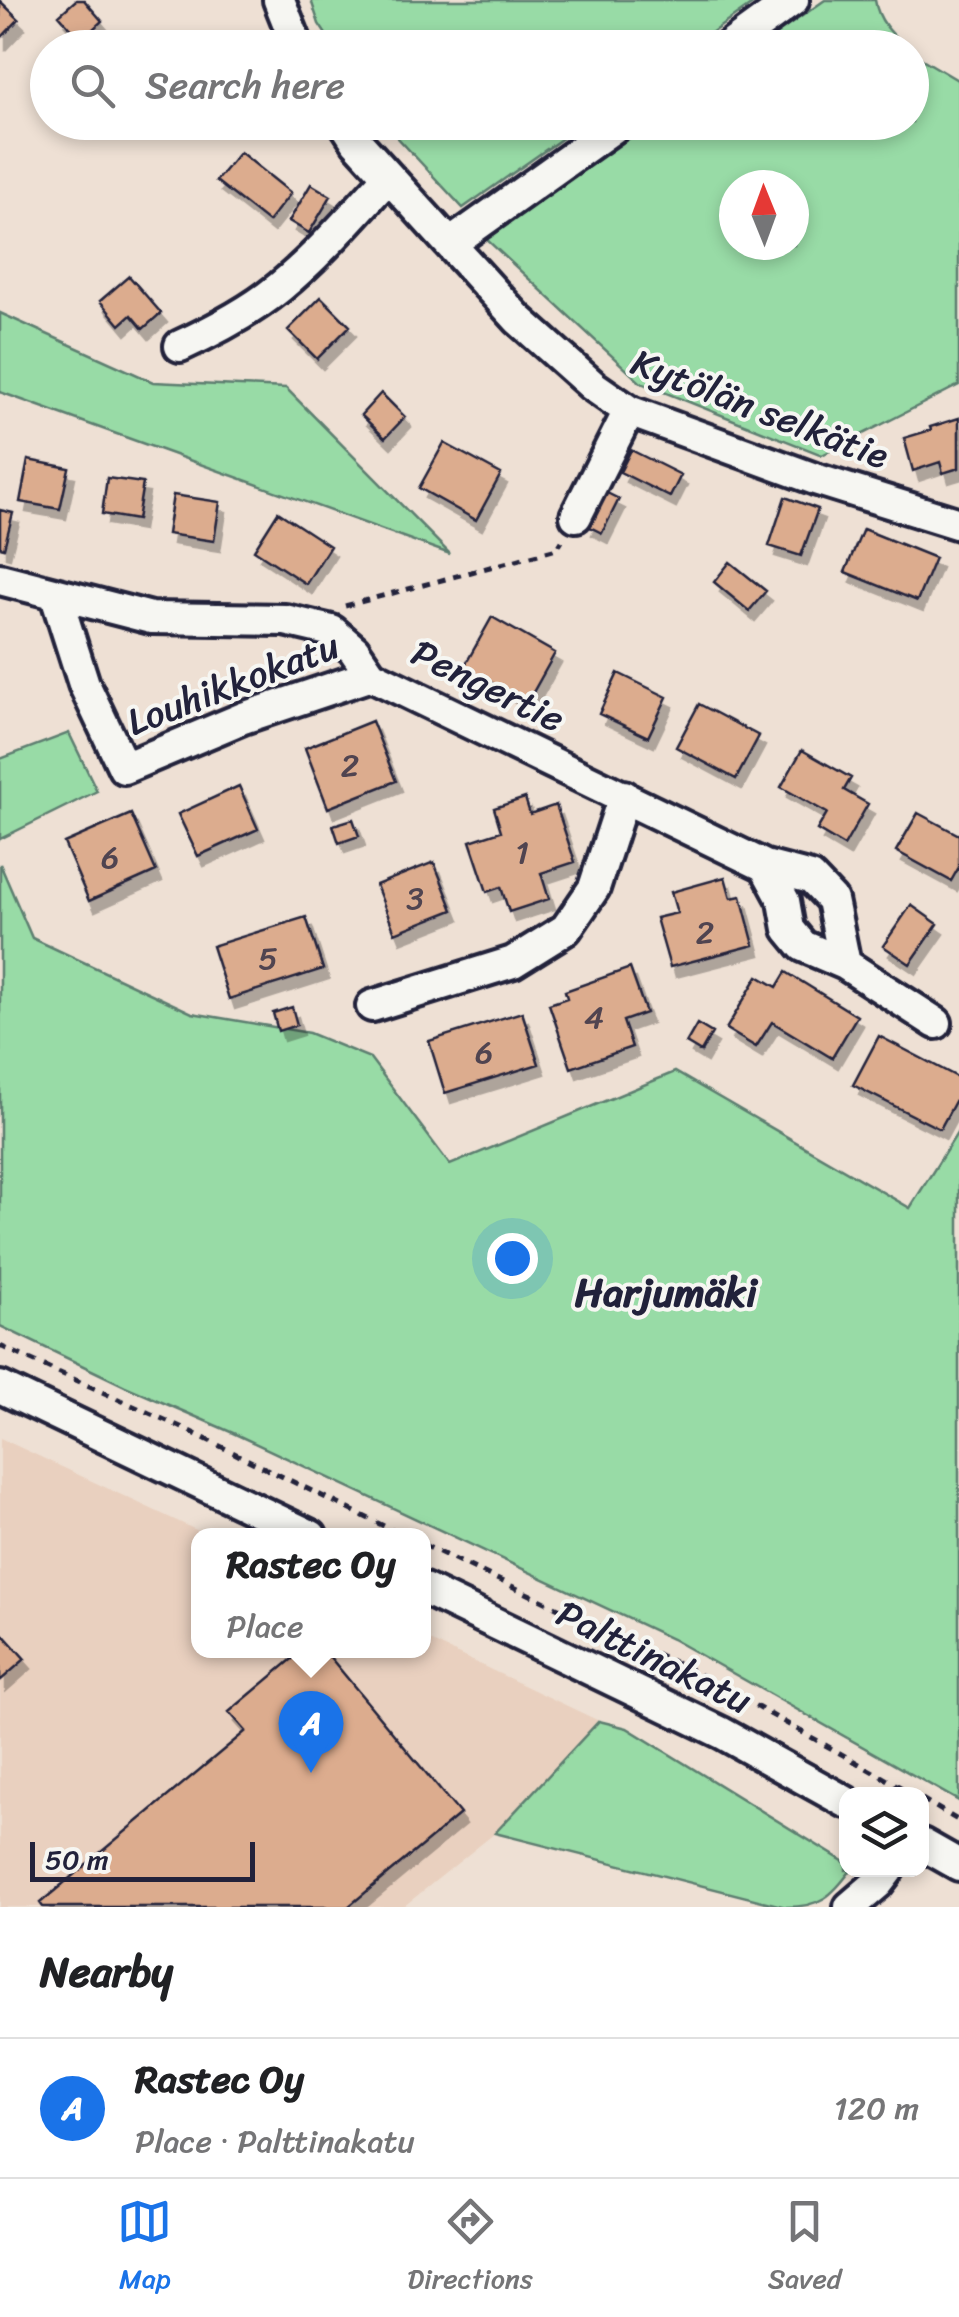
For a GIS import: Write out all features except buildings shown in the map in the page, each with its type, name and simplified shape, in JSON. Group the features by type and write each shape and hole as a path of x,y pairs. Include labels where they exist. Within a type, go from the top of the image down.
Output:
{"street":[{"path":"279,0 291,30"},
{"path":"751,30 793,0"},
{"name":"Kytölän selkätie","path":"355,140 518,319 594,386 630,410 815,479 959,524"},
{"path":"450,244 596,140"},
{"path":"180,346 217,329 276,290 319,252 388,177"},
{"path":"576,516 630,410"},
{"name":"Pengertie","path":"0,578 151,618 286,620 332,631 354,650 371,675 765,866 811,878 832,900 845,964"},
{"name":"Louhikkokatu","path":"55,593 84,684 124,768 244,718 371,675"},
{"path":"372,1006 512,962 566,929 594,888 624,796"},
{"path":"765,866 784,901 790,929 804,946 845,964 936,1023"},
{"path":"0,1387 295,1528"},
{"name":"Palttinakatu","path":"431,1592 722,1733 839,1798"},
{"path":"929,1848 959,1865"},
{"path":"850,1907 883,1877"}],"path":[{"path":"313,627 338,608 557,549 576,516"},
{"path":"0,1346 185,1429 388,1528"},
{"path":"431,1548 691,1670 900,1787"},
{"path":"929,1804 959,1821"}],"shaded area":[{"path":"0,1438 192,1528 191,1658 431,1658 431,1641 599,1721 495,1833 403,1907 0,1907"}],"green space":[{"path":"311,0 758,0 715,30 323,30"},
{"path":"825,0 875,0 889,30 782,30"},
{"path":"929,63 959,81 959,385 822,455 641,383 486,239 627,140 929,140"},
{"path":"400,140 560,140 463,208"},
{"path":"0,313 153,382 286,388 450,554 0,392"},
{"path":"69,733 97,791 0,839 0,759"},
{"path":"0,864 32,938 192,1013 309,1033 370,1058 450,1165 675,1072 910,1208 959,1130 959,1801 672,1639 0,1326"},
{"path":"599,1721 627,1728 839,1859 839,1877 846,1877 824,1898 808,1905 786,1907 495,1833"}],"place":[{"name":"Rastec Oy","path":"311,1773"}],"district":[{"name":"Harjumäki","path":"666,1292"}]}
